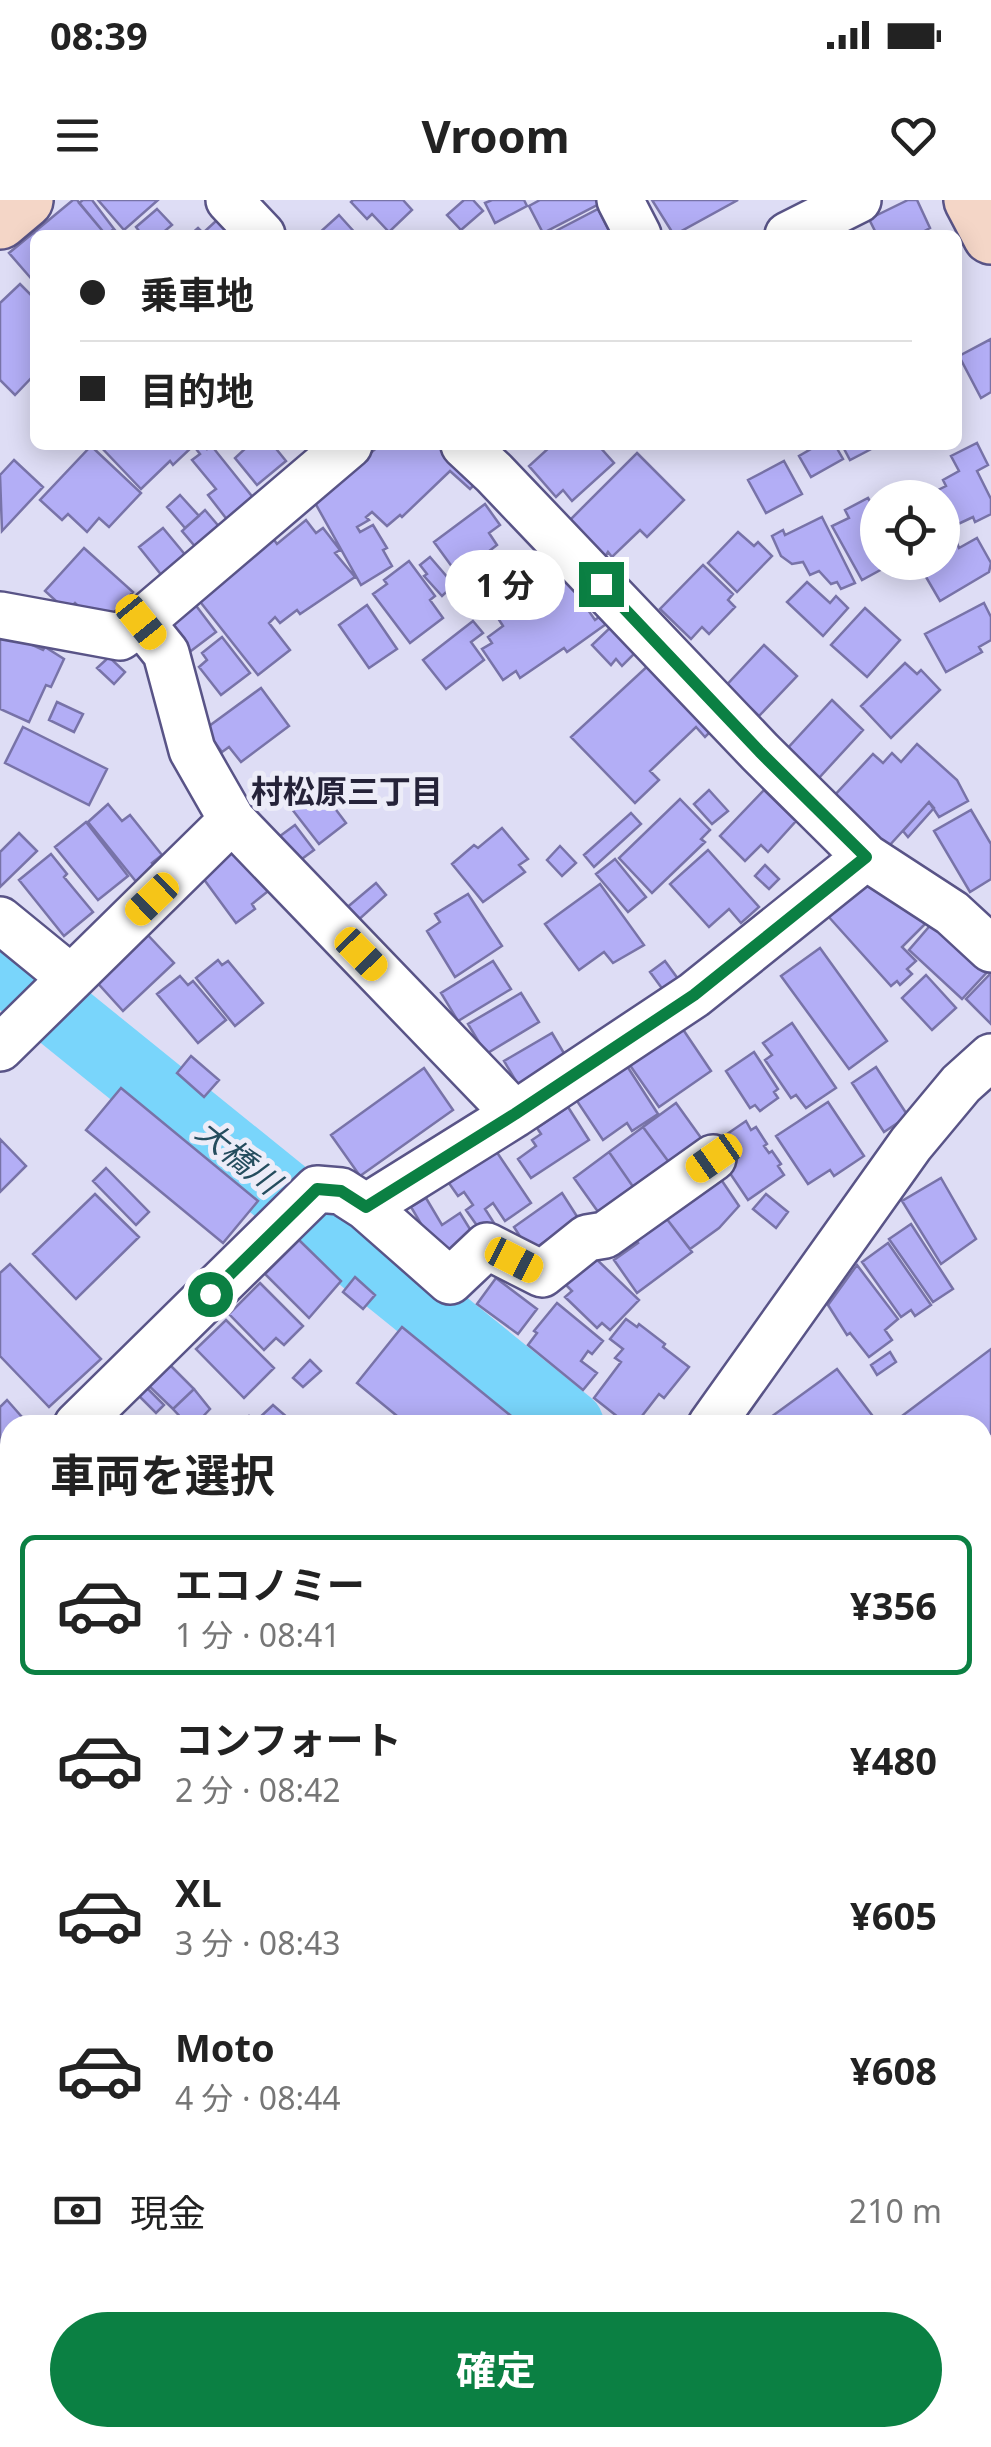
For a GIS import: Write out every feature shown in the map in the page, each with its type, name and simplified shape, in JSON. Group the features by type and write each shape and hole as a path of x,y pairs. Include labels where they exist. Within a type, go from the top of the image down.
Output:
{"street":[{"path":"0,221 25,200"},
{"path":"229,200 257,230"},
{"path":"620,200 635,230"},
{"path":"798,230 858,200"},
{"path":"972,200 991,236"},
{"path":"0,615 120,636 342,450"},
{"path":"493,454 760,752 866,857 952,913 991,949"},
{"path":"141,622 166,653 192,750 232,820 515,1114"},
{"path":"0,1048 232,820"},
{"path":"366,1207 694,995 866,857"},
{"path":"0,920 72,978"},
{"path":"718,1415 911,1144 961,1084 991,1057"},
{"path":"86,1415 317,1189 341,1191 366,1207 450,1281 487,1246 542,1274 588,1238 605,1235 714,1158"}],"building":[{"path":"77,200 102,230 37,230"},
{"path":"92,200 114,229 102,230 79,203"},
{"path":"98,200 158,200 124,230"},
{"path":"403,200 412,210 387,230 372,214 367,219 351,202"},
{"path":"464,200 473,200 483,211 461,230 447,215"},
{"path":"524,200 527,206 495,223 485,203"},
{"path":"540,200 598,200 599,204 549,230 541,230 529,206"},
{"path":"652,200 738,200 683,230 671,230"},
{"path":"908,200 917,200 930,228 874,230 869,219"},
{"path":"157,209 172,225 166,230 136,227"},
{"path":"598,209 608,230 558,230"},
{"path":"339,215 352,230 322,230"},
{"path":"217,220 226,230 206,230"},
{"path":"30,236 30,277 9,253"},
{"path":"20,284 30,294 30,379 15,395 0,380 0,303"},
{"path":"991,339 991,392 981,398 962,362 962,354"},
{"path":"977,443 988,465 977,471 991,499 991,514 975,522 973,517 960,523 960,480 943,480 959,471 951,456"},
{"path":"87,450 95,450 141,493 109,527 99,518 87,532 68,514 62,520 40,500"},
{"path":"104,450 189,450 173,465 170,461 141,489"},
{"path":"197,450 215,450 259,505 232,526 208,495 216,489 192,460 200,454"},
{"path":"244,450 277,450 286,461 257,485 235,458"},
{"path":"374,450 445,450 477,482 470,489 450,471 402,517 387,526 372,512 366,517 369,520 357,527 360,532 373,525 387,548 383,550 392,566 361,585 314,501"},
{"path":"547,450 602,450 614,463 572,501 563,490 556,497 529,466"},
{"path":"809,450 838,450 843,459 811,477 799,456"},
{"path":"845,450 869,450 850,460"},
{"path":"637,453 684,500 647,537 640,530 612,557 608,552 605,557 567,523"},
{"path":"14,460 43,487 2,531 0,475"},
{"path":"784,461 802,494 766,513 748,480"},
{"path":"180,495 199,516 185,528 167,507"},
{"path":"860,502 860,576 832,526 849,518 845,510"},
{"path":"485,504 500,525 489,533 497,545 458,575 434,542"},
{"path":"205,510 227,536 204,557 182,531"},
{"path":"822,517 855,583 841,589 819,571 810,575 803,562 792,564 781,556 772,536 783,530 785,535"},
{"path":"306,520 316,533 323,528 340,550 335,553 355,577 300,614 297,610 280,623 275,617 269,623 290,650 258,675 194,594 270,534 277,544"},
{"path":"163,528 192,563 167,582 139,547"},
{"path":"738,532 754,546 758,542 772,556 737,592 708,563"},
{"path":"977,538 991,563 989,572 940,601 928,580 960,580 960,547"},
{"path":"84,548 133,592 107,620 94,621 75,603 67,611 45,591"},
{"path":"430,557 454,585 442,596 424,576 427,574 420,565"},
{"path":"409,561 435,596 430,600 443,618 410,643 373,594"},
{"path":"703,565 733,594 728,600 735,607 709,634 702,627 691,639 660,609"},
{"path":"560,570 595,620 603,614 609,622 567,652 564,648 520,678 516,671 503,680 482,649 492,643 488,637 503,626 496,615"},
{"path":"807,582 830,603 836,596 848,608 823,636 787,602"},
{"path":"194,603 216,632 183,657 160,628"},
{"path":"984,603 991,617 991,640 979,647 982,652 946,672 925,634"},
{"path":"367,605 397,649 369,668 339,625"},
{"path":"865,608 900,640 867,677 831,645"},
{"path":"473,621 483,633 471,642 484,660 446,689 423,660"},
{"path":"614,624 638,650 622,666 616,659 611,665 592,645"},
{"path":"0,630 43,650 45,647 64,659 51,687 46,685 29,722 0,709"},
{"path":"222,637 250,673 221,695 199,667 207,660 202,653"},
{"path":"764,645 797,676 759,716 738,696 733,700 722,690"},
{"path":"109,657 125,672 114,684 97,668"},
{"path":"652,662 715,727 705,737 696,727 650,771 659,780 635,803 571,737"},
{"path":"905,663 917,674 921,670 940,690 891,738 861,706"},
{"path":"261,688 289,726 241,762 229,747 222,752 205,729"},
{"path":"832,700 863,730 818,779 786,750"},
{"path":"57,702 83,714 74,732 49,720"},
{"path":"23,727 107,769 89,805 5,763"},
{"path":"917,744 957,780 968,801 939,817 929,802 888,847 833,797 873,754 883,763 892,753 901,762"},
{"path":"309,774 346,823 319,844 281,795"},
{"path":"709,790 728,811 712,824 694,804"},
{"path":"764,790 796,821 768,852 761,845 745,861 720,836"},
{"path":"680,799 710,830 701,839 705,842 652,893 619,858"},
{"path":"929,802 934,808 908,837 903,831"},
{"path":"108,804 122,821 130,815 162,855 152,863 161,874 142,889 88,822"},
{"path":"971,810 991,844 991,879 970,892 934,831"},
{"path":"631,813 641,824 594,867 584,855"},
{"path":"86,822 128,876 98,900 55,847"},
{"path":"295,825 314,850 295,864 276,839"},
{"path":"502,828 528,859 519,865 525,872 483,902 452,864"},
{"path":"19,833 37,851 0,887 0,852"},
{"path":"240,845 272,888 252,904 255,909 236,923 200,874"},
{"path":"560,846 576,863 562,876 547,860"},
{"path":"708,850 759,907 741,923 729,909 709,927 670,884"},
{"path":"51,854 93,912 64,936 19,880"},
{"path":"615,859 646,897 628,912 596,874"},
{"path":"765,865 779,879 769,889 755,876"},
{"path":"871,879 927,922 902,947 916,961 907,969 912,974 900,985 897,981 891,986 827,915"},
{"path":"376,883 386,895 355,923 344,910"},
{"path":"600,884 644,945 613,963 604,952 579,970 545,924"},
{"path":"468,894 502,946 455,977 427,931 440,922 435,914"},
{"path":"934,921 989,970 962,999 909,950"},
{"path":"145,932 174,963 123,1011 94,979"},
{"path":"820,948 887,1041 849,1069 781,976"},
{"path":"218,960 222,965 228,961 263,1003 235,1026 196,978"},
{"path":"493,961 511,989 458,1021 441,993"},
{"path":"665,961 684,987 669,998 650,972"},
{"path":"991,973 991,1024 966,999"},
{"path":"926,975 956,1008 932,1030 902,998"},
{"path":"180,976 188,985 193,981 226,1020 198,1043 157,994"},
{"path":"521,993 539,1022 486,1054 468,1024"},
{"path":"792,1023 836,1088 806,1108 796,1095 791,1098 765,1060 772,1055 763,1043"},
{"path":"680,1025 711,1071 659,1107 627,1061"},
{"path":"552,1033 568,1060 520,1088 504,1061"},
{"path":"754,1052 778,1089 774,1092 778,1098 760,1111 755,1105 750,1108 726,1071"},
{"path":"191,1056 219,1080 204,1097 177,1073"},
{"path":"627,1066 658,1114 632,1131 627,1123 603,1140 573,1095"},
{"path":"876,1067 908,1116 884,1132 852,1083"},
{"path":"424,1068 453,1110 360,1176 331,1135"},
{"path":"121,1088 258,1201 223,1243 86,1130"},
{"path":"828,1102 864,1156 834,1176 830,1170 808,1184 776,1136"},
{"path":"676,1103 704,1142 671,1165 643,1127"},
{"path":"568,1107 589,1140 531,1178 518,1159 536,1146 532,1140 541,1134 537,1128"},
{"path":"746,1121 751,1130 756,1127 784,1175 748,1200 711,1145"},
{"path":"643,1127 671,1165 636,1191 609,1152"},
{"path":"0,1139 26,1166 0,1192"},
{"path":"490,1142 531,1203 505,1221 493,1203 485,1209 496,1226 483,1234 466,1210 473,1205 464,1192 458,1196 444,1176"},
{"path":"609,1152 636,1191 601,1216 574,1178"},
{"path":"106,1168 149,1212 136,1225 93,1181"},
{"path":"716,1172 739,1206 719,1228 690,1249 663,1214"},
{"path":"941,1178 976,1239 941,1264 902,1201"},
{"path":"562,1193 578,1218 530,1252 514,1227"},
{"path":"95,1194 139,1237 76,1299 33,1254"},
{"path":"766,1194 788,1212 776,1228 753,1209"},
{"path":"426,1198 442,1225 460,1213 473,1234 440,1256 411,1207"},
{"path":"663,1214 692,1252 637,1293 614,1260 638,1243 635,1239"},
{"path":"911,1224 953,1289 933,1302 889,1239"},
{"path":"299,1240 341,1281 309,1318 265,1274"},
{"path":"888,1243 931,1305 915,1316 911,1310 901,1317 862,1262"},
{"path":"591,1254 639,1300 610,1330 602,1323 597,1328 565,1297 572,1291 563,1282"},
{"path":"10,1264 101,1359 49,1407 0,1356 0,1273"},
{"path":"857,1265 898,1319 885,1330 892,1340 869,1357 850,1333 847,1335 828,1305"},
{"path":"355,1277 375,1295 363,1309 343,1292"},
{"path":"496,1278 537,1309 518,1334 477,1304"},
{"path":"260,1283 303,1326 284,1345 276,1338 264,1350 229,1314"},
{"path":"557,1303 603,1341 581,1361 597,1373 583,1390 528,1345 537,1333 534,1331"},
{"path":"626,1319 637,1327 639,1324 689,1367 664,1398 659,1394 643,1415 615,1415 594,1398 621,1362 615,1358 623,1349 610,1339"},
{"path":"226,1320 274,1368 244,1398 196,1349"},
{"path":"402,1327 510,1415 396,1415 357,1383"},
{"path":"991,1349 991,1415 903,1415"},
{"path":"890,1352 896,1362 877,1375 871,1365"},
{"path":"310,1360 321,1371 303,1387 293,1378"},
{"path":"167,1362 194,1389 173,1409 146,1383"},
{"path":"837,1369 872,1415 774,1415"},
{"path":"142,1383 164,1405 156,1413 134,1391"},
{"path":"194,1389 210,1409 204,1415 179,1415 173,1409"},
{"path":"7,1400 20,1415 0,1415 0,1407"},
{"path":"273,1405 284,1415 262,1415"}],"waterway":[{"name":"大橋川","path":"0,965 557,1415"}],"district":[{"name":"村松原三丁目","path":"347,792"}],"route":[{"path":"210,1294 317,1189 341,1191 366,1207 694,995 866,857 601,584"}]}
